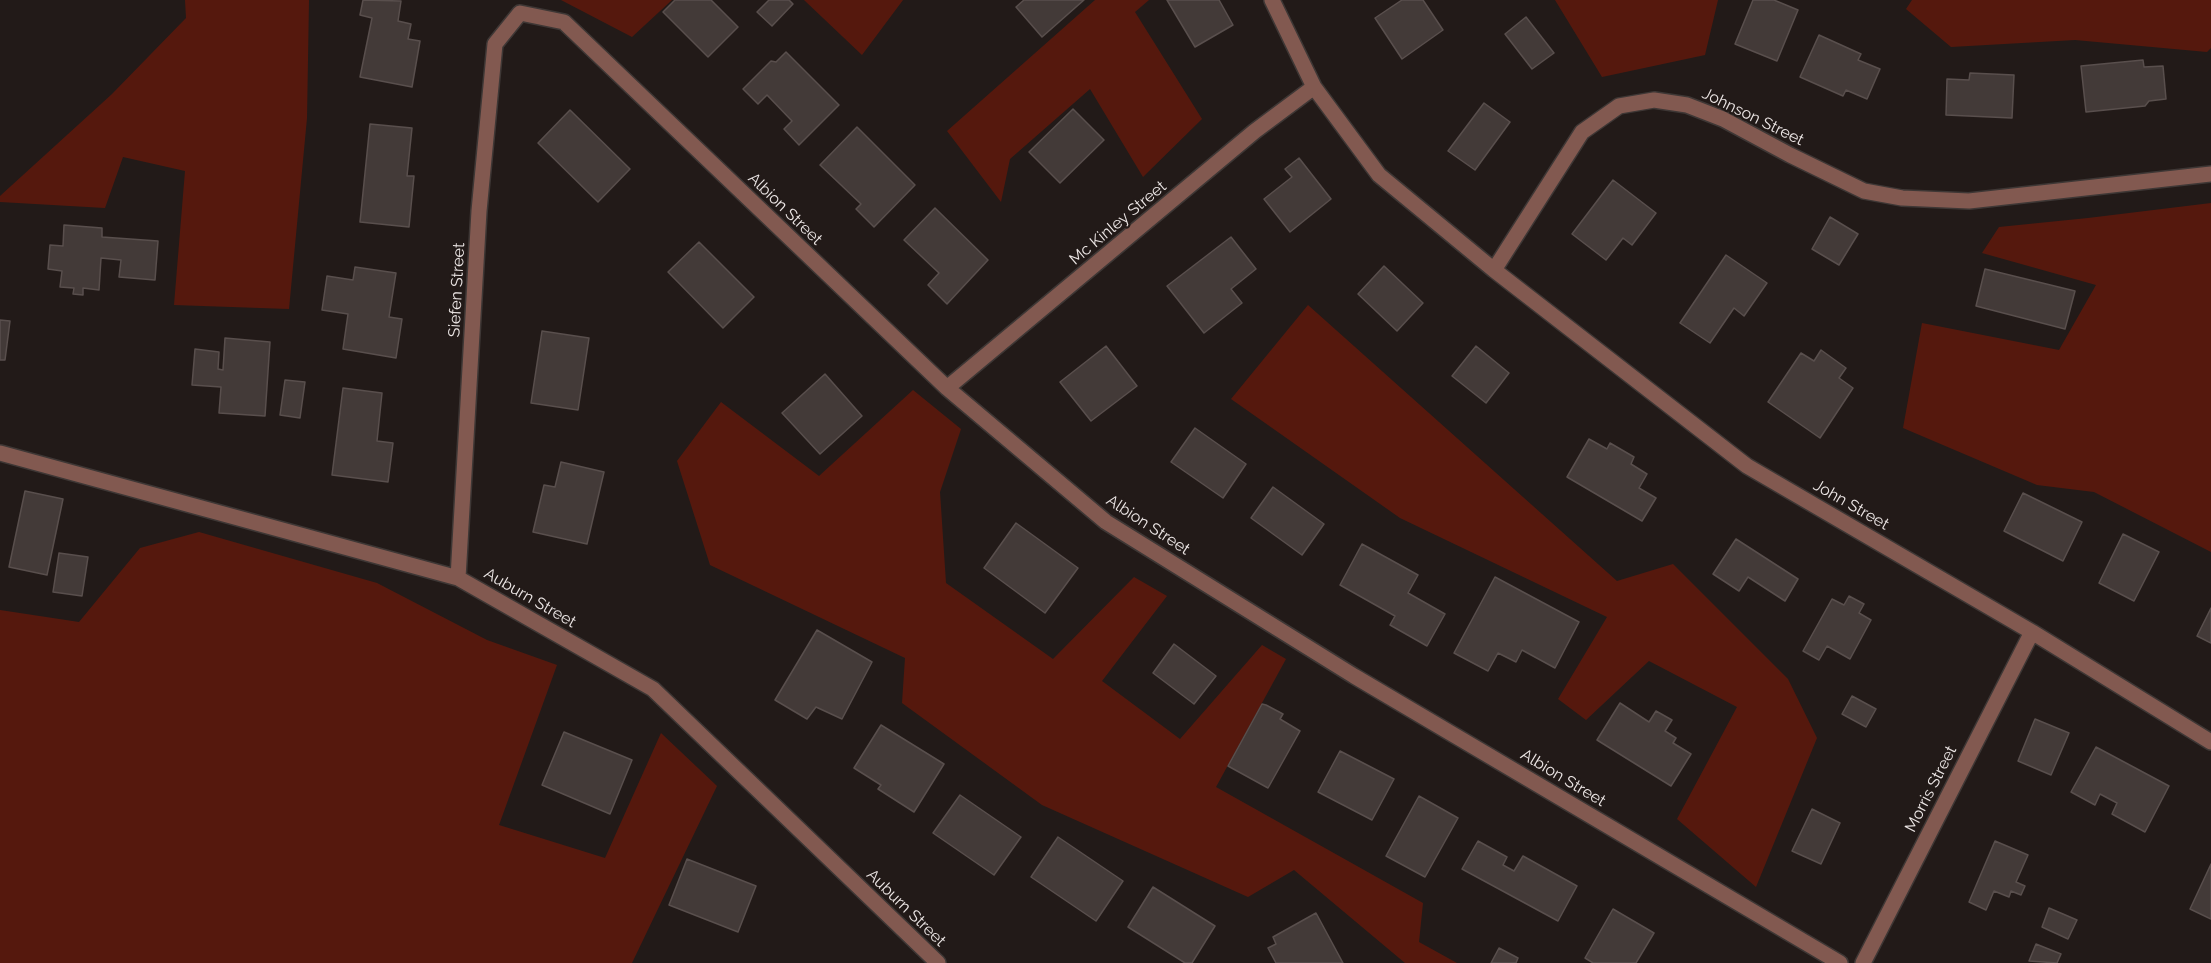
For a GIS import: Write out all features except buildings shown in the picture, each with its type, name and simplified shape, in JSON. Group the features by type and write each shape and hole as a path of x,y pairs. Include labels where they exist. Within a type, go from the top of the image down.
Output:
{"street":[{"path":"1272,0 1314,87 1379,175 1494,270"},
{"name":"Albion Street","path":"520,13 564,22 947,388 1106,522 1354,676 1840,963"},
{"name":"Siefen Street","path":"458,578 480,211 495,44 520,13"},
{"name":"Mc Kinley Street","path":"947,388 1255,131 1314,87"},
{"name":"Johnson Street","path":"1494,270 1582,132 1619,106 1654,100 1687,105 1723,119 1864,191 1902,198 1969,201 2211,174"},
{"name":"John Street","path":"1494,270 1747,466 2032,632 2211,742"},
{"name":"Auburn Street","path":"0,453 458,578 653,689 938,963"},
{"name":"Morris Street","path":"1863,963 2032,632"}],"shaded area":[{"path":"185,0 309,0 307,118 289,309 174,305 185,171 123,157 105,208 0,202 0,196 112,94 186,18"},
{"path":"561,0 672,0 632,37"},
{"path":"804,0 903,0 862,55"},
{"path":"1095,0 1149,0 1135,12 1202,119 1143,177 1090,89 1010,159 1001,202 947,131"},
{"path":"1555,0 1718,0 1705,55 1602,77"},
{"path":"1912,0 2211,0 2211,48 2207,52 2075,40 1951,47 1906,9"},
{"path":"2211,203 2211,552 2094,492 2037,485 1903,428 1922,323 2059,350 2096,285 1982,253 1999,227"},
{"path":"1308,305 1617,581 1673,564 1788,679 1817,738 1756,887 1677,819 1737,707 1649,661 1586,720 1558,699 1607,617 1400,518 1231,399"},
{"path":"913,390 961,429 940,492 946,583 1053,659 1134,577 1167,596 1102,681 1180,739 1262,645 1286,659 1216,787 1423,903 1419,942 1457,963 1405,963 1294,870 1248,897 1042,805 902,703 905,658 710,565 677,461 721,402 819,476"},
{"path":"199,532 377,583 487,640 557,665 499,825 605,858 661,733 717,786 632,963 0,963 0,610 79,622 140,548"}]}
